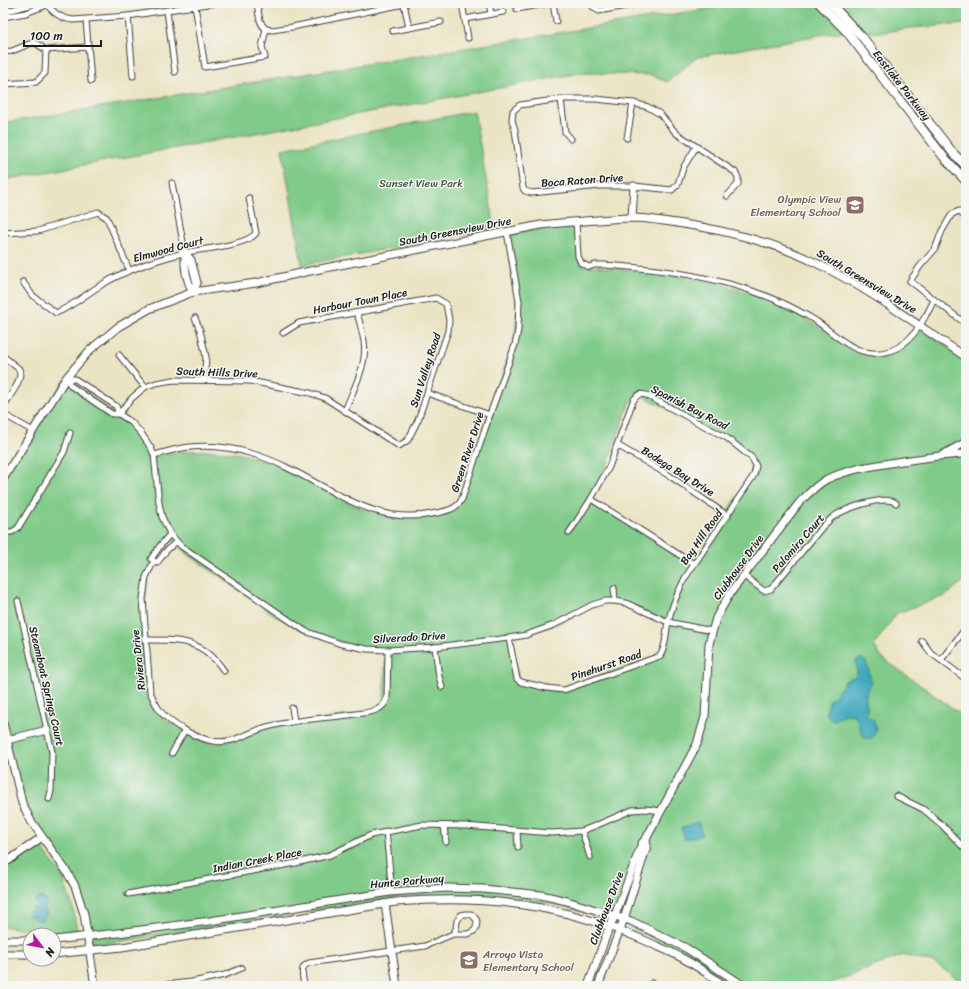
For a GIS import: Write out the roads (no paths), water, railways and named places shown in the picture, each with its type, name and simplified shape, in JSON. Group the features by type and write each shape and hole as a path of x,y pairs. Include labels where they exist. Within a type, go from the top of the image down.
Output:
{"main road":[{"name":"Eastlake Parkway","path":"819,3 848,32 943,156 966,182"},
{"name":"Eastlake Parkway","path":"830,3 863,38 953,153 966,166"},
{"path":"892,90 900,85"}],"street":[{"path":"3,12 38,3"},
{"path":"3,17 26,13 47,4 54,12 64,18 86,20 167,11 213,3"},
{"path":"257,3 262,26 266,29 272,30 404,3 409,28"},
{"path":"462,3 468,38"},
{"path":"489,3 491,14"},
{"path":"517,9 552,3 556,20"},
{"path":"590,3 599,11 642,3"},
{"path":"195,6 205,67 265,57 262,46 266,29"},
{"path":"167,11 175,72"},
{"path":"465,19 503,12"},
{"path":"128,16 133,76"},
{"path":"86,20 91,80"},
{"path":"393,31 441,22"},
{"path":"3,52 12,51 34,42 46,50 88,47"},
{"path":"3,84 36,82 45,73 46,50"},
{"path":"571,139 565,132 561,100 596,99 633,103 648,107 660,114 676,133 735,172 738,177 738,184 727,196"},
{"name":"Boca Raton Drive","path":"561,100 520,105 513,111 512,120 515,130 522,185 525,191 532,194 600,186 634,186 669,190 674,189 678,184 683,168 696,147"},
{"path":"627,138 633,103"},
{"path":"172,183 185,253 191,260 197,283 193,292"},
{"path":"632,218 634,186"},
{"name":"Elmwood Court","path":"23,282 32,295 56,313 129,270 185,253 246,240 254,235 256,230 249,198"},
{"path":"966,218 959,211 952,214 942,231 935,249 910,281 966,324"},
{"path":"3,233 38,231 98,212 107,218 129,270"},
{"name":"South Greensview Drive","path":"3,479 66,378 90,350 118,327 149,309 193,292 256,283 507,232 576,221 632,218 650,219 710,228 766,243 812,261 830,270 884,302 966,357"},
{"path":"576,221 578,256 581,263 584,265 589,267 595,265 605,265 675,272 743,288 766,296 797,310 854,348 870,353 888,352 898,348 912,338 934,300"},
{"name":"Green River Drive","path":"154,455 190,447 220,448 243,451 278,462 348,500 380,512 404,517 425,516 456,507 461,502 515,345 519,320 519,301 507,232"},
{"name":"Harbour Town Place","path":"283,333 299,323 425,299 436,298 442,301"},
{"name":"Sun Valley Road","path":"406,442 418,420 448,331 449,320 446,304 442,301"},
{"path":"345,411 361,372 363,358 364,342 357,313"},
{"path":"195,318 200,330 206,357 204,380"},
{"path":"119,355 145,387"},
{"path":"3,356 21,371 20,379 3,407"},
{"name":"Silverado Drive","path":"66,378 75,379 116,406 119,414"},
{"name":"Silverado Drive","path":"66,378 71,386 112,414 119,414 131,422 141,433 154,455 160,510 164,524 176,542 305,630 326,639 367,650 388,650 435,647 509,638 526,635 554,625 592,605 605,601 626,603 668,622 712,632"},
{"name":"South Hills Drive","path":"119,414 132,398 145,387 156,383 173,380 250,381 310,393 325,398 399,446 406,442"},
{"path":"427,393 490,414"},
{"name":"Spanish Bay Road","path":"569,533 609,467 633,401 636,396 640,394 646,395 727,438 752,458 756,466"},
{"path":"3,414 33,431"},
{"path":"3,532 12,532 18,528 64,452 70,433"},
{"name":"Clubhouse Drive","path":"942,455 966,442"},
{"name":"Bodega Bay Drive","path":"617,446 670,476 728,516"},
{"name":"Clubhouse Drive","path":"588,986 642,842 646,839 697,744 704,717 708,644 722,605 799,503 810,492 826,480 845,472 864,467 942,455 966,453"},
{"name":"Bay Hill Road","path":"668,622 685,578 728,516 754,474 756,466"},
{"path":"591,499 694,564"},
{"name":"Palomira Court","path":"743,576 764,591 771,589 824,525 833,517 849,509 866,504 889,500 896,503"},
{"name":"Riviera Drive","path":"170,534 151,559 154,561 146,577 143,600 145,640 150,692 156,705 162,713 173,723 185,730 214,741 226,741 234,740 270,726 294,721 366,713 378,710 384,706 387,699 388,650"},
{"path":"154,561 157,563 166,551 176,542"},
{"path":"614,588 615,601"},
{"name":"Steamboat Springs Court","path":"18,601 52,752 51,791 49,799"},
{"name":"Pinehurst Road","path":"509,638 517,679 521,682 546,688 564,690 660,656 664,650 668,622"},
{"path":"941,660 966,628"},
{"path":"145,640 176,640 190,643 209,653 219,663 224,671"},
{"path":"922,641 931,653 966,679"},
{"path":"435,647 442,688"},
{"path":"292,708 294,721"},
{"path":"3,724 22,803 31,821 67,872 75,886 84,914 95,986"},
{"path":"7,740 46,730"},
{"path":"172,754 185,730"},
{"path":"896,796 923,810 942,825 966,850"},
{"name":"Indian Creek Place","path":"128,894 330,856 371,835 422,825 465,826 551,833 582,831 598,826 632,810 646,809 660,812"},
{"path":"444,826 446,842"},
{"path":"386,831 391,883 390,892"},
{"path":"517,831 518,847"},
{"path":"582,831 590,857"},
{"path":"3,852 6,863 42,837"},
{"name":"Clubhouse Drive","path":"598,986 624,918 647,846 646,839"},
{"name":"Hunte Parkway","path":"62,939 210,921 390,892 447,888 513,891 567,901 624,918 686,948 744,986"},
{"name":"Hunte Parkway","path":"62,953 122,947 385,904 433,899 494,901 555,910 619,930 681,957 725,986"},
{"path":"385,904 397,986"},
{"path":"304,986 302,969 309,963 425,946 453,934 472,933 477,925 476,919 471,914 461,915 457,921 456,929 453,934"},
{"path":"3,940 22,940"},
{"path":"3,954 22,954"},
{"path":"154,986 193,984 225,975 242,968"}],"water":[{"path":"863,659 866,662 871,679 871,683 866,694 866,715 874,720 876,730 873,737 868,739 863,736 858,721 854,715 845,714 834,720 827,714 829,700 836,696 843,685 843,682 848,680 850,677 854,678 857,675 856,661"},
{"path":"698,822 702,835 685,839 681,828"},
{"path":"41,897 46,900 46,905 43,909 47,912 44,919 39,921 35,919 34,916 29,916 28,912 32,908 37,909 35,902"}],"place":[{"name":"Olympic View Elementary School","path":"855,205"},
{"name":"Arroyo Vista Elementary School","path":"469,960"}],"park label":[{"name":"Sunset View Park","path":"421,183"}]}
